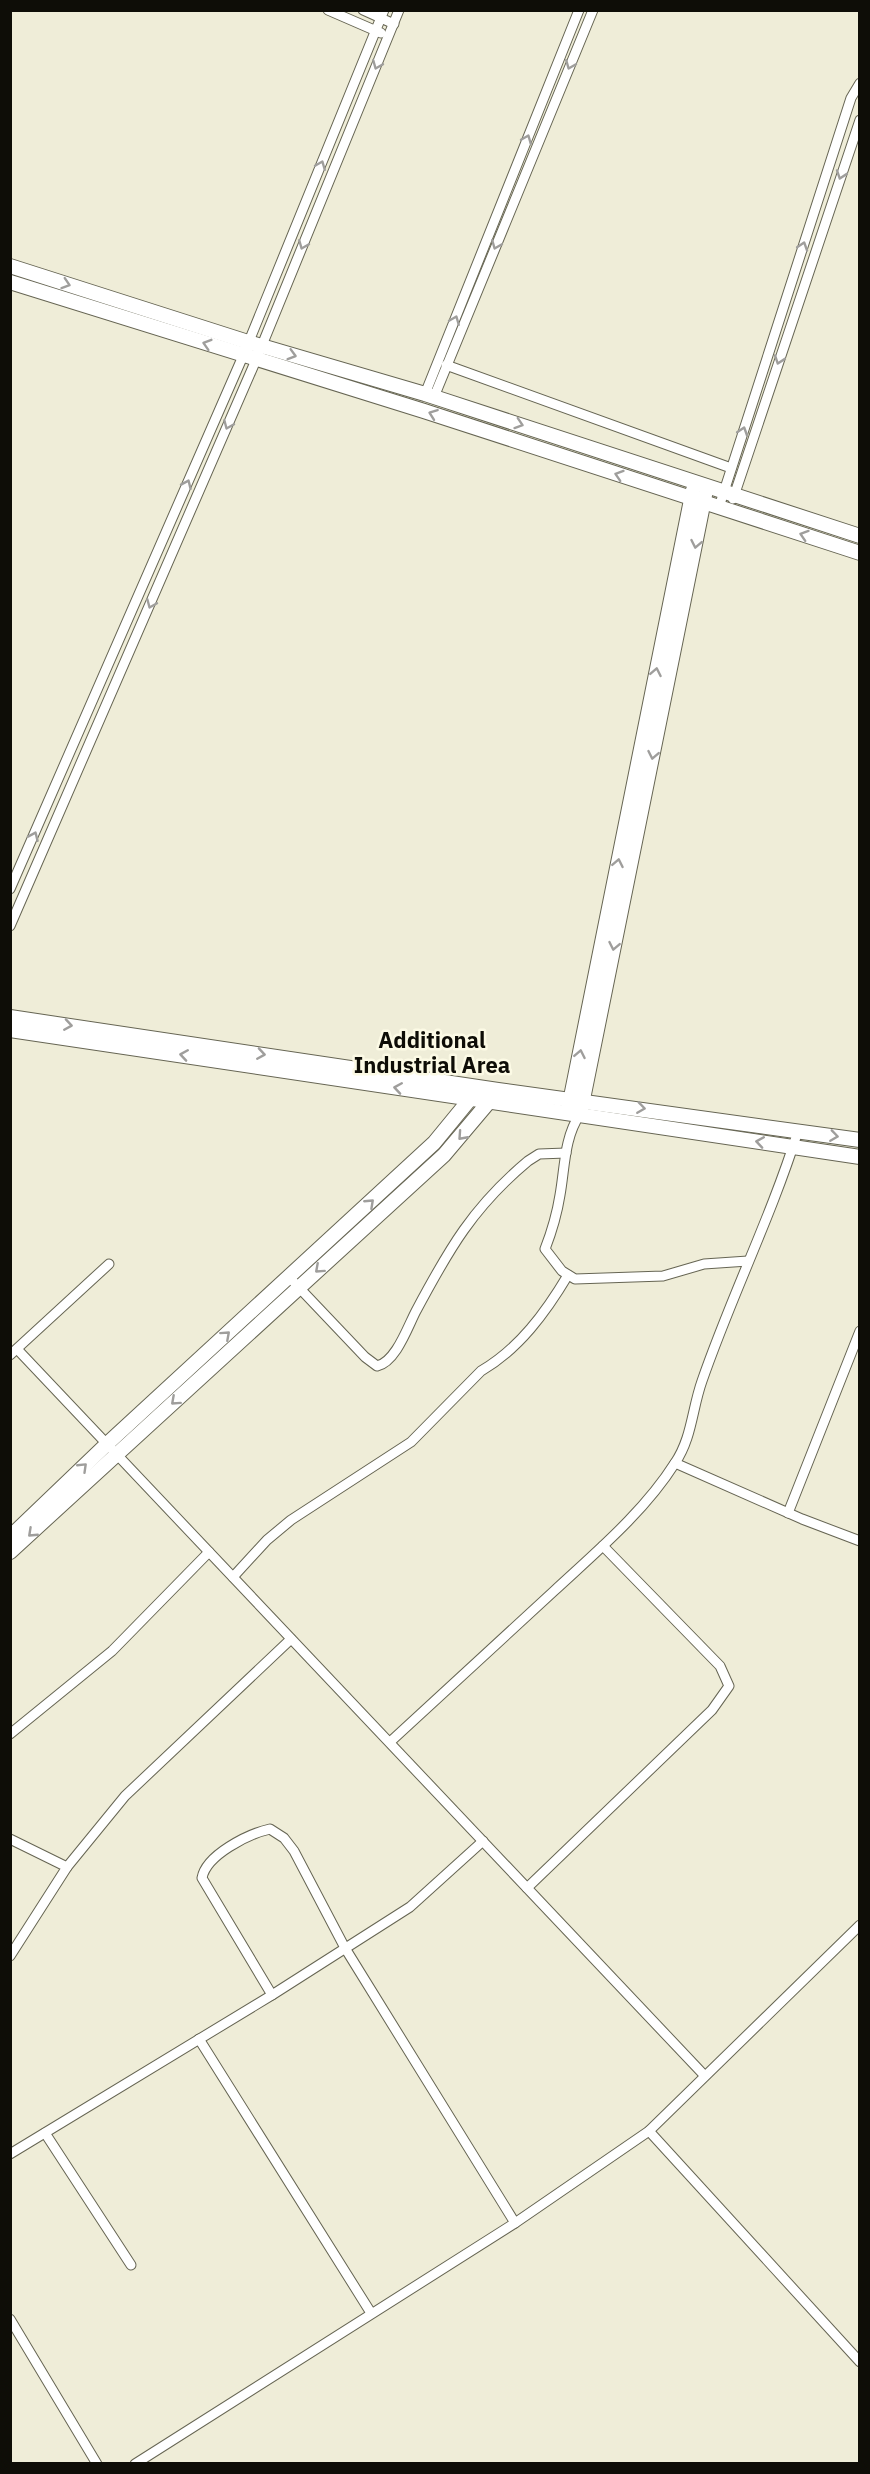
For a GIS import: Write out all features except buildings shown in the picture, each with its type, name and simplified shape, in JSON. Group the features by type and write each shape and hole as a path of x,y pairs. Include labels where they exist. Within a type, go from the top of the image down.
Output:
{"street":[{"path":"327,10 388,37"},
{"path":"363,10 383,14 394,24"},
{"path":"10,889 176,509 250,358 262,346 399,10"},
{"path":"430,395 579,10"},
{"path":"430,395 446,365 593,10"},
{"path":"10,926 190,513 250,358 248,342 383,14"},
{"path":"729,492 731,468 850,98 860,83"},
{"path":"724,509 860,120"},
{"path":"10,266 248,342 430,395 860,536"},
{"path":"10,282 424,411 860,553"},
{"path":"446,365 731,468"},
{"path":"701,484 575,1106 554,1225 545,1249 562,1271 575,1279 663,1275 704,1264 748,1261"},
{"path":"176,509 190,513"},
{"path":"10,863 21,864"},
{"path":"10,1017 475,1093 489,1103 575,1106 860,1140"},
{"path":"10,1030 475,1093 498,1090 793,1148 860,1157"},
{"path":"10,1537 112,1449 295,1282 444,1155 498,1090"},
{"path":"295,1282 434,1143 475,1093"},
{"path":"390,1742 603,1546 675,1463 688,1439 701,1383 748,1261 760,1237 798,1131"},
{"path":"295,1282 365,1357 377,1366 383,1365 395,1349 446,1255 468,1221 528,1161 538,1154 566,1153"},
{"path":"109,1264 14,1352 112,1449 704,2075"},
{"path":"233,1576 267,1540 291,1520 411,1442 481,1371 495,1363 537,1323 568,1275"},
{"path":"788,1514 860,1331"},
{"path":"10,1552 112,1449"},
{"path":"675,1463 788,1514 860,1541"},
{"path":"527,1888 712,1710 729,1686 720,1666 603,1546"},
{"path":"10,1734 112,1652 209,1552"},
{"path":"10,1956 67,1867 125,1796 291,1639"},
{"path":"272,1995 202,1878 203,1870 209,1862 262,1831 276,1831 294,1851 345,1948 515,2223"},
{"path":"10,1839 67,1867"},
{"path":"10,2154 272,1995 410,1907 483,1842"},
{"path":"135,2463 515,2223 649,2131 860,1925"},
{"path":"199,2039 371,2313"},
{"path":"649,2131 860,2362"},
{"path":"45,2133 131,2265"},
{"path":"12,2326 97,2463"}],"district":[{"name":"Additional Industrial Area","path":"432,1052"}]}
